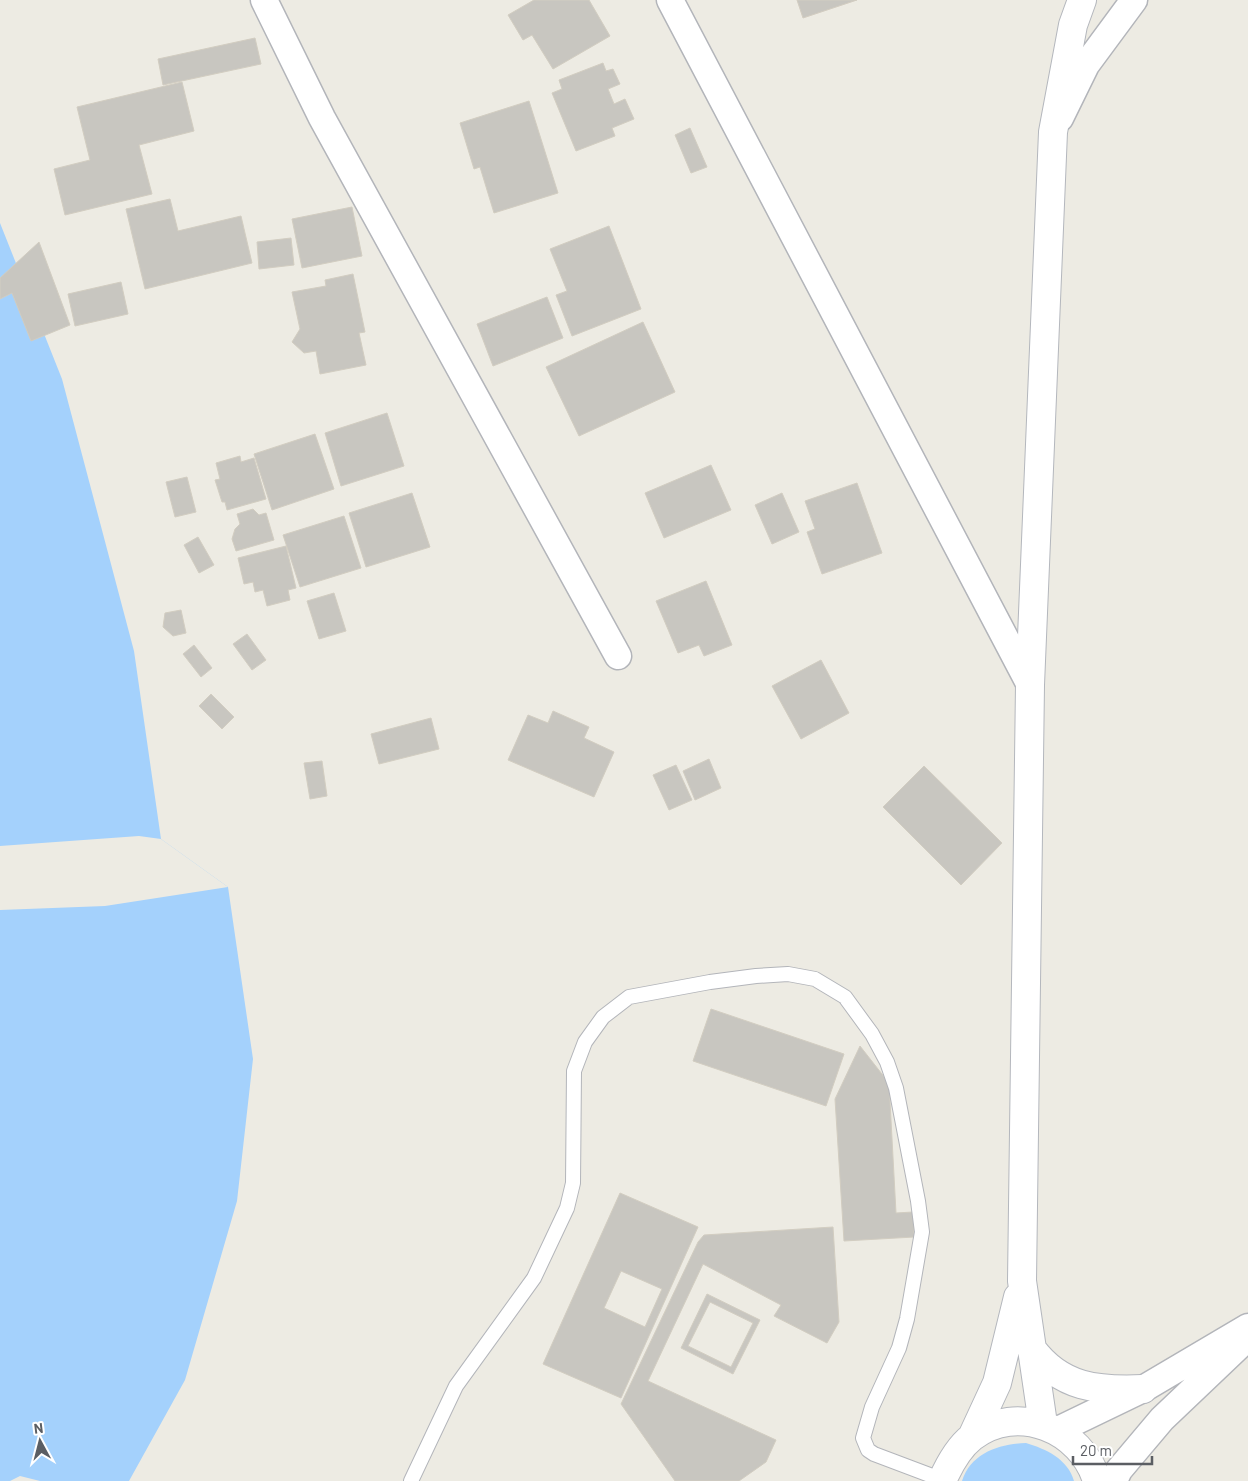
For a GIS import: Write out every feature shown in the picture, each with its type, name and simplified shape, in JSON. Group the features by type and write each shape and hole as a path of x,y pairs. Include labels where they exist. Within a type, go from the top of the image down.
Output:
{"main road":[{"path":"1051,1427 1032,1350 1022,1281 1030,685 1052,132 1073,25 1082,0"},
{"path":"972,1437 996,1382 1022,1281"},
{"path":"1032,1350 1045,1366 1055,1373 1086,1385 1109,1390 1143,1389"},
{"path":"942,1481 954,1456 972,1437 994,1425 1018,1421 1051,1427 1078,1446 1093,1466 1097,1481"}],"street":[{"path":"264,0 322,118 618,656"},
{"path":"670,0 1030,685"},
{"path":"1052,132 1086,66 1134,0"},
{"path":"1051,1427 1143,1389 1248,1327"},
{"path":"1114,1481 1119,1470 1162,1419 1248,1338"}],"lane":[{"path":"411,1481 456,1386 534,1278 567,1208 573,1183 574,1071 585,1042 602,1017 629,998 710,982 788,974 815,980 845,997 872,1034 887,1062 896,1088 922,1232 907,1319 899,1348 872,1408 863,1438 868,1450 874,1454 942,1481"}],"water":[{"path":"0,223 62,379 134,651 161,839 228,887 253,1059 237,1201 185,1380 129,1481 40,1481 20,1476 10,1481 0,1481"},
{"path":"1026,1443 1041,1448 1055,1456 1067,1467 1074,1481 962,1481 972,1463 987,1452 1006,1445"}],"pier":[{"path":"139,836 161,839 228,887 105,906 0,910 0,846"}],"building":[{"path":"534,0 589,0 610,36 553,69 532,35 523,40 508,15"},
{"path":"797,0 857,0 803,18"},
{"path":"255,38 261,64 163,85 158,59"},
{"path":"603,63 606,71 613,69 620,84 608,89 614,104 625,99 634,119 612,128 615,136 576,151 552,93 562,89 559,80"},
{"path":"182,82 194,131 139,145 152,194 65,215 54,169 90,160 77,107"},
{"path":"529,101 558,193 494,213 480,167 474,169 460,123"},
{"path":"690,128 707,167 691,173 675,135"},
{"path":"170,199 178,231 241,216 252,263 145,289 126,209"},
{"path":"352,207 362,256 302,268 292,219"},
{"path":"609,226 641,309 572,336 556,295 567,291 550,249"},
{"path":"291,238 294,265 259,269 257,242"},
{"path":"39,242 70,325 31,341 12,293 0,299 0,278"},
{"path":"353,274 365,332 359,333 366,365 320,374 316,351 304,353 292,342 300,329 292,292 326,286 325,280"},
{"path":"121,282 128,314 75,326 68,294"},
{"path":"547,297 563,338 493,366 477,324"},
{"path":"643,322 675,392 579,436 546,367"},
{"path":"387,413 404,466 341,486 325,433"},
{"path":"315,434 334,489 272,510 254,454"},
{"path":"240,456 241,462 254,458 266,499 227,510 225,502 222,502 215,480 220,479 216,463"},
{"path":"711,465 731,510 664,538 645,493"},
{"path":"187,477 196,512 175,517 166,482"},
{"path":"857,483 882,553 822,574 807,532 815,529 805,501"},
{"path":"412,493 430,547 366,567 349,513"},
{"path":"782,493 799,532 772,544 755,505"},
{"path":"253,509 259,515 266,513 274,540 236,551 232,539 235,529 240,524 237,514"},
{"path":"344,516 361,568 300,587 283,535"},
{"path":"198,537 214,565 199,573 184,545"},
{"path":"286,546 296,588 288,590 290,600 267,606 263,590 255,592 253,582 244,584 238,558"},
{"path":"706,581 732,645 704,656 699,645 678,653 656,601"},
{"path":"334,593 346,631 319,639 307,601"},
{"path":"181,610 186,633 173,636 163,627 165,613"},
{"path":"247,634 266,660 252,670 233,644"},
{"path":"194,645 212,668 201,677 183,654"},
{"path":"821,660 849,713 801,739 772,686"},
{"path":"211,694 234,717 222,729 199,706"},
{"path":"553,711 589,727 584,738 614,752 594,797 508,760 528,715 548,723"},
{"path":"431,718 439,749 379,764 371,734"},
{"path":"709,759 721,788 695,800 683,771"},
{"path":"322,761 327,796 310,799 304,763"},
{"path":"676,765 692,800 669,810 653,775"},
{"path":"924,766 1002,843 961,885 883,807"},
{"path":"711,1009 844,1054 826,1106 693,1061"},
{"path":"860,1046 889,1083 896,1213 913,1212 914,1237 844,1241 835,1099"},
{"path":"620,1193 698,1227 621,1398 543,1364","holes":["621,1271 662,1289 645,1327 604,1308"]},
{"path":"833,1227 839,1322 827,1343 774,1316 781,1305 703,1264 648,1381 776,1440 766,1462 739,1481 675,1481 621,1404 698,1242 704,1235"},
{"path":"707,1294 760,1320 733,1374 681,1348","holes":["710,1302 753,1323 731,1367 688,1346"]}]}
